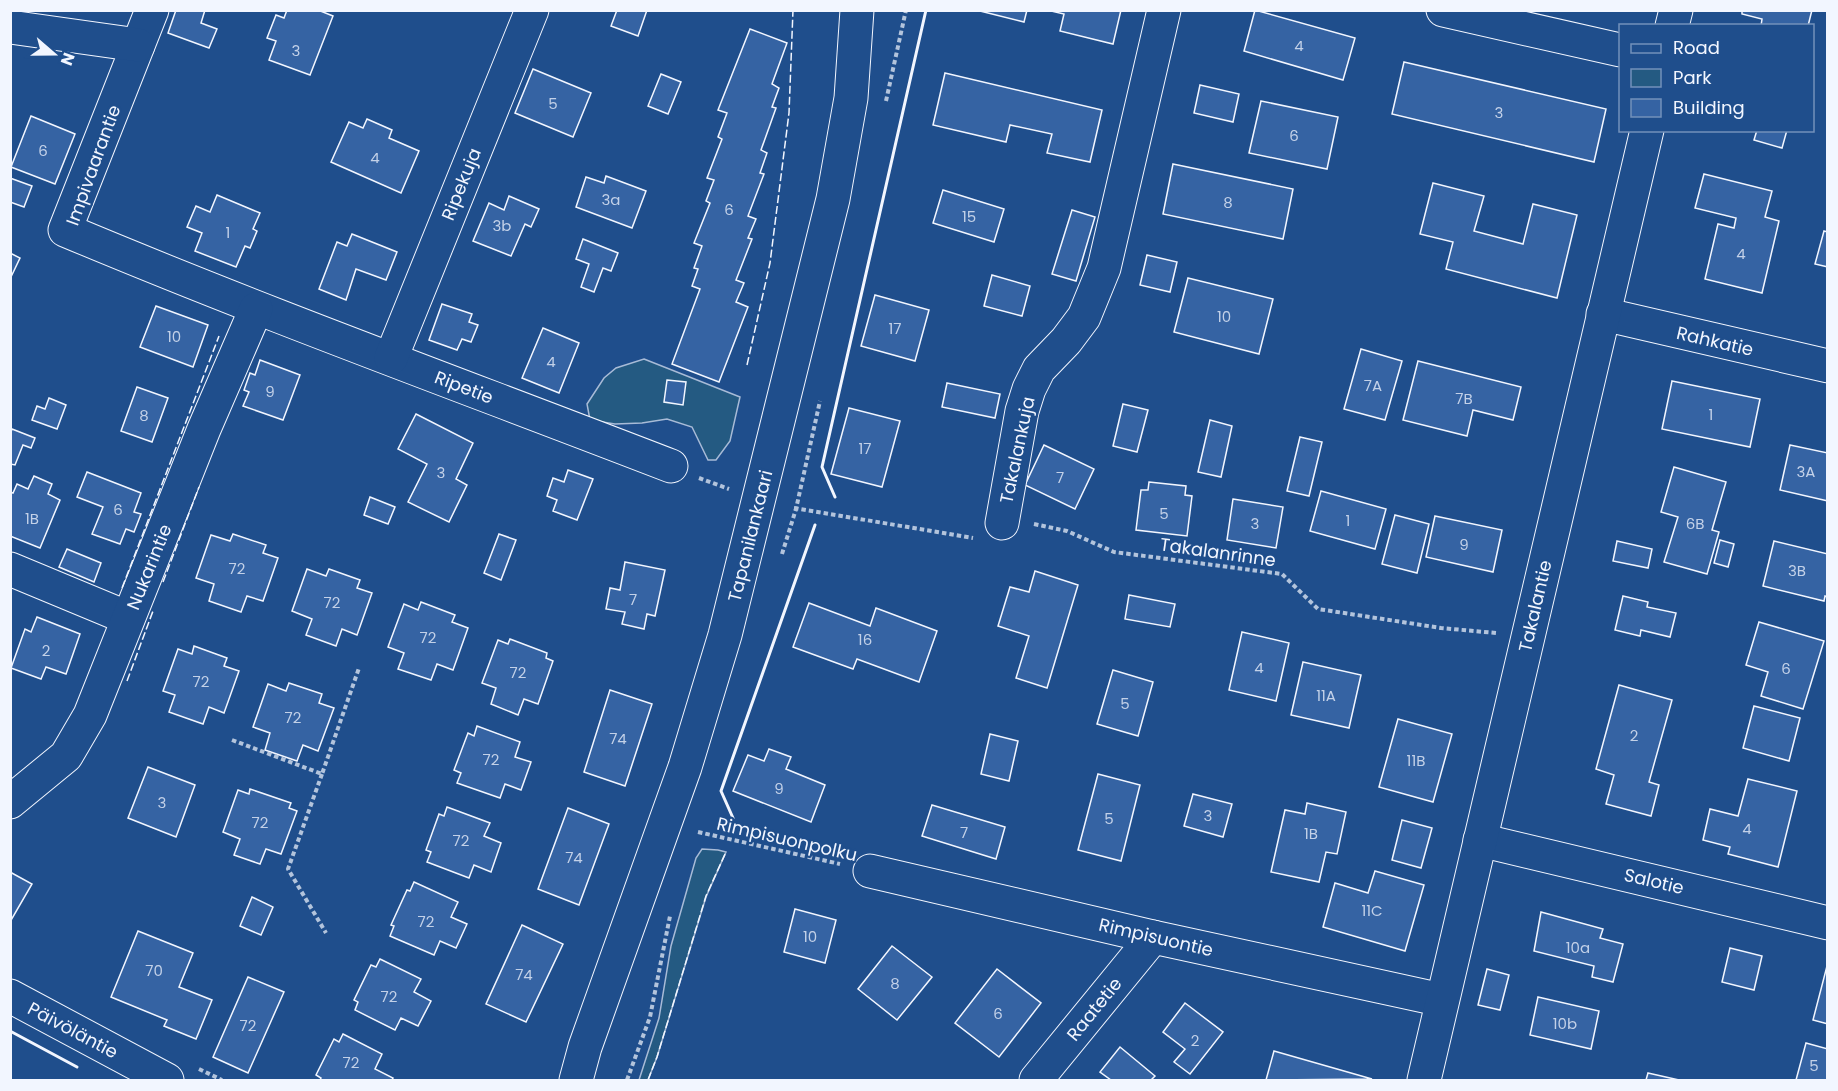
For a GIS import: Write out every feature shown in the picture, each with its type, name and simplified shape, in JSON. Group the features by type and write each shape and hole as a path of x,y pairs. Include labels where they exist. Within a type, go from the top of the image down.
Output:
{"street":[{"name":"Impivaarantie","path":"152,10 65,230 256,309"},
{"name":"Ripekuja","path":"391,358 532,10"},
{"name":"Tapanilankaari","path":"576,1080 585,1047 709,696 820,252 843,150 852,89 857,10"},
{"name":"Takalankuja","path":"1002,522 1022,411 1029,389 1040,369 1084,317 1104,268 1164,10"},
{"path":"1443,10 1619,50"},
{"path":"10,27 138,45"},
{"name":"Takalantie","path":"1424,1080 1647,132"},
{"name":"Ripetie","path":"256,309 391,358 671,466"},
{"name":"Nukarintie","path":"10,802 66,756 90,715 204,429 256,309"},
{"name":"Rahkatie","path":"1603,314 1827,366"},
{"path":"10,569 128,618"},
{"name":"Salotie","path":"1480,840 1827,922"},
{"name":"Rimpisuontie","path":"870,871 1153,937 1442,1000"},
{"name":"Raatetie","path":"1036,1080 1153,937"},
{"name":"Päivöläntie","path":"10,996 134,1073 167,1080"},
{"name":"Tapanilankaari","path":"558,1080 585,1047"}],"path":[{"name":"Takalankuja","path":"671,466 759,499 796,509 980,540 1002,522"},
{"name":"Takalanrinne","path":"1002,522 1067,531 1114,552 1282,574 1318,609 1441,628 1528,637"},
{"path":"326,933 288,869 359,668"},
{"path":"232,740 322,774"},
{"name":"Rimpisuonpolku","path":"698,832 870,871"},
{"path":"627,1080 650,1017 670,915"}],"green space":[{"path":"644,359 740,397 730,441 716,460 708,460 692,427 667,419 615,424 590,420 587,404 604,378 616,368"},
{"path":"702,849 726,852 706,897 657,1057 648,1080 639,1080 659,1018 671,946 696,858"}],"building":[{"path":"176,10 205,10 201,23 217,29 209,48 168,33"},
{"path":"287,10 318,10 333,16 310,75 269,60 276,41 267,38 276,15 284,18"},
{"path":"617,10 647,10 638,36 611,26"},
{"path":"976,10 1027,10 1024,22"},
{"path":"1047,10 1121,10 1113,44 1060,31 1064,14"},
{"path":"1255,10 1355,38 1343,80 1244,51"},
{"path":"1742,10 1812,10 1808,24 1761,24 1762,19 1742,14"},
{"path":"750,29 787,43 772,84 779,88 772,107 776,108 761,150 767,153 760,173 764,174 748,216 756,219 748,238 752,239 736,280 744,283 736,302 748,307 719,382 672,364 700,289 692,286 698,269 694,268 702,246 694,243 710,203 706,201 714,180 707,178 722,139 718,137 727,113 718,110"},
{"path":"1404,62 1606,109 1594,162 1392,114"},
{"path":"533,69 591,93 573,137 515,113"},
{"path":"945,73 1102,110 1090,162 1047,153 1052,134 1010,125 1006,142 933,125"},
{"path":"661,74 681,82 668,114 648,106"},
{"path":"1200,85 1239,94 1233,122 1194,113"},
{"path":"1261,101 1338,117 1327,169 1249,153"},
{"path":"31,116 75,134 55,184 11,167"},
{"path":"367,119 392,130 389,138 419,151 401,193 331,162 349,122 363,128"},
{"path":"1756,132 1786,132 1782,148 1754,140"},
{"path":"1173,164 1293,189 1283,239 1163,214"},
{"path":"1704,174 1772,191 1765,217 1779,221 1762,293 1705,279 1718,224 1734,228 1736,218 1695,208"},
{"path":"606,176 646,191 632,228 576,207 586,177 604,183"},
{"path":"10,178 32,186 24,207 10,202"},
{"path":"1433,183 1484,196 1474,231 1523,244 1533,204 1577,215 1557,298 1446,269 1453,242 1420,234"},
{"path":"943,190 1004,209 994,242 933,223"},
{"path":"217,195 260,213 253,229 257,231 250,248 245,246 236,267 195,251 202,233 187,227 196,206 210,212"},
{"path":"509,196 539,209 531,227 525,224 511,256 473,241 489,203 504,210"},
{"path":"1072,210 1095,217 1076,281 1052,274"},
{"path":"1824,231 1828,232 1828,267 1815,264"},
{"path":"352,234 397,252 386,280 356,269 346,300 319,289 337,242 347,246"},
{"path":"583,239 618,253 611,271 603,268 594,292 581,287 589,264 576,259"},
{"path":"10,253 20,258 10,279"},
{"path":"1147,255 1177,262 1170,292 1140,285"},
{"path":"992,275 1030,286 1022,316 984,306"},
{"path":"1188,278 1273,299 1259,354 1174,332"},
{"path":"875,295 929,310 915,361 861,346"},
{"path":"442,304 472,314 469,322 478,325 471,342 462,339 457,350 429,340"},
{"path":"156,306 208,325 193,367 140,347"},
{"path":"543,328 579,343 559,393 522,378"},
{"path":"1361,349 1402,361 1385,420 1344,409"},
{"path":"260,360 300,375 283,420 243,406 249,392 244,390 250,373 255,375"},
{"path":"1418,361 1521,387 1513,420 1473,410 1467,436 1403,420"},
{"path":"667,380 686,382 683,405 664,402"},
{"path":"1672,381 1760,399 1750,447 1662,429"},
{"path":"947,383 1000,394 995,418 942,407"},
{"path":"137,387 168,398 152,442 121,431"},
{"path":"49,398 66,405 57,429 32,420 37,406 45,409"},
{"path":"1123,404 1148,410 1137,452 1113,446"},
{"path":"849,408 900,421 882,487 831,474"},
{"path":"416,414 473,443 456,479 467,485 449,522 408,502 427,464 398,449"},
{"path":"1210,420 1232,426 1221,477 1198,472"},
{"path":"12,429 35,438 31,448 23,445 15,465 10,464"},
{"path":"1300,437 1322,442 1309,496 1287,491"},
{"path":"1044,445 1094,469 1075,509 1025,485"},
{"path":"1790,445 1828,453 1828,501 1780,490"},
{"path":"1674,467 1726,482 1712,530 1719,532 1707,574 1664,562 1678,517 1661,512"},
{"path":"568,470 593,479 577,520 553,511 557,500 547,496 553,478 564,482"},
{"path":"87,472 141,493 134,512 141,514 134,532 126,529 120,544 92,534 103,507 77,497"},
{"path":"34,476 52,484 48,494 60,500 40,548 10,536 10,492 13,493 17,484 28,489"},
{"path":"1149,482 1186,486 1185,495 1192,496 1187,536 1136,530 1141,490 1148,490"},
{"path":"1321,491 1386,509 1375,549 1310,531"},
{"path":"370,497 395,507 388,524 364,515"},
{"path":"1233,499 1283,507 1276,548 1227,540"},
{"path":"1395,515 1429,524 1417,573 1382,564"},
{"path":"1435,516 1502,530 1493,572 1426,557"},
{"path":"233,534 266,545 263,553 278,558 263,601 247,596 241,612 209,601 214,584 196,578 211,535 230,541"},
{"path":"499,534 516,540 501,580 484,573"},
{"path":"1720,540 1734,544 1728,567 1714,563"},
{"path":"1617,541 1652,549 1648,568 1613,561"},
{"path":"1774,541 1828,554 1828,597 1825,596 1824,601 1763,586"},
{"path":"67,549 101,563 94,582 59,567"},
{"path":"625,562 665,570 655,616 647,614 644,629 622,624 625,612 606,609 610,588 620,590"},
{"path":"307,569 326,576 329,569 360,580 357,588 372,593 357,635 342,629 336,646 306,635 312,619 292,611"},
{"path":"1035,571 1078,585 1047,688 1016,678 1029,636 998,626 1010,587 1029,592"},
{"path":"1129,595 1175,604 1170,627 1125,619"},
{"path":"1623,596 1648,602 1647,607 1676,613 1670,637 1641,630 1640,636 1615,630"},
{"path":"421,602 455,615 452,622 468,628 453,670 437,664 431,680 398,669 404,653 388,647 404,604 418,610"},
{"path":"809,603 870,626 876,608 937,631 919,682 857,659 853,669 793,647"},
{"path":"37,617 80,634 66,674 46,667 41,679 11,668 25,629 31,632"},
{"path":"1759,622 1824,641 1803,709 1761,696 1768,672 1746,665"},
{"path":"1242,632 1289,643 1276,701 1229,690"},
{"path":"510,639 547,653 546,658 553,661 538,704 524,699 518,715 491,704 496,688 482,683 498,640 508,644"},
{"path":"194,646 227,658 224,666 239,671 224,713 209,707 203,724 169,712 175,695 163,691 178,649 192,654"},
{"path":"1303,662 1361,675 1349,728 1291,715"},
{"path":"1113,670 1153,682 1138,736 1097,724"},
{"path":"289,683 322,694 319,703 334,708 318,751 303,745 297,761 265,750 270,733 253,727 268,684 286,691"},
{"path":"1619,685 1672,700 1649,782 1659,785 1651,816 1606,804 1614,775 1596,769"},
{"path":"610,690 652,704 625,786 584,772"},
{"path":"1754,706 1800,718 1789,761 1743,748"},
{"path":"1398,719 1452,734 1433,802 1379,787"},
{"path":"477,726 520,742 515,757 531,762 521,790 505,784 500,798 457,783 461,773 454,770 468,733 474,736"},
{"path":"990,734 1018,741 1009,781 981,774"},
{"path":"769,749 791,757 786,769 825,785 811,822 733,791 748,755 764,761"},
{"path":"148,767 195,785 176,837 128,818"},
{"path":"1098,774 1140,785 1121,861 1078,850"},
{"path":"1748,779 1797,791 1778,867 1728,854 1730,847 1703,840 1710,809 1738,816"},
{"path":"250,789 291,803 289,808 297,811 281,854 266,849 260,864 234,855 240,839 223,832 238,790 249,794"},
{"path":"1193,794 1232,804 1223,837 1184,826"},
{"path":"1307,803 1346,812 1337,854 1326,852 1319,882 1271,872 1285,810 1305,814"},
{"path":"932,805 1005,827 996,859 922,836"},
{"path":"447,807 490,823 484,836 501,843 491,872 474,865 469,878 427,862 431,852 426,850 439,814 444,816"},
{"path":"568,808 609,824 579,905 538,889"},
{"path":"1402,820 1432,828 1421,868 1392,860"},
{"path":"1375,871 1424,885 1405,951 1323,927 1335,883 1368,893"},
{"path":"10,872 32,884 10,922"},
{"path":"414,882 458,902 451,917 467,924 456,948 440,941 434,955 390,936 394,926 391,925 407,890 410,891"},
{"path":"252,897 273,907 261,935 240,926"},
{"path":"795,909 836,920 825,963 784,952"},
{"path":"1541,912 1603,929 1600,938 1623,944 1613,982 1592,977 1594,966 1534,951"},
{"path":"522,925 563,944 526,1022 486,1004"},
{"path":"138,931 193,953 179,987 212,1000 196,1039 164,1026 167,1020 111,997"},
{"path":"892,946 932,977 897,1020 858,989"},
{"path":"1730,948 1762,956 1754,990 1722,982"},
{"path":"380,959 421,979 414,992 431,1001 418,1026 401,1018 395,1030 355,1010 358,1002 354,1000 371,965 376,967"},
{"path":"1828,966 1828,1024 1813,1020"},
{"path":"997,969 1041,1003 999,1057 955,1023"},
{"path":"1487,969 1509,975 1500,1010 1478,1005"},
{"path":"248,977 284,992 248,1073 213,1057"},
{"path":"1538,997 1599,1011 1591,1049 1530,1035"},
{"path":"1185,1003 1223,1032 1190,1074 1174,1062 1185,1049 1163,1032"},
{"path":"343,1034 382,1054 375,1069 393,1078 392,1080 320,1080 321,1078 316,1075 334,1039 339,1042"},
{"path":"1806,1043 1828,1049 1828,1080 1796,1080"},
{"path":"1120,1047 1155,1076 1151,1080 1111,1080 1100,1072"},
{"path":"1274,1051 1372,1079 1266,1080"},
{"path":"1648,1073 1679,1080 1646,1080"}],"fence":[{"path":"747,365 770,263 789,113 793,10"},
{"path":"122,588 219,336"},
{"path":"163,582 199,487"},
{"path":"127,681 153,611"},
{"path":"648,1080 706,896 726,852"}],"wall":[{"path":"835,497 822,467 926,10"},
{"path":"733,818 721,791 815,525"},
{"path":"10,1031 77,1067"}]}
